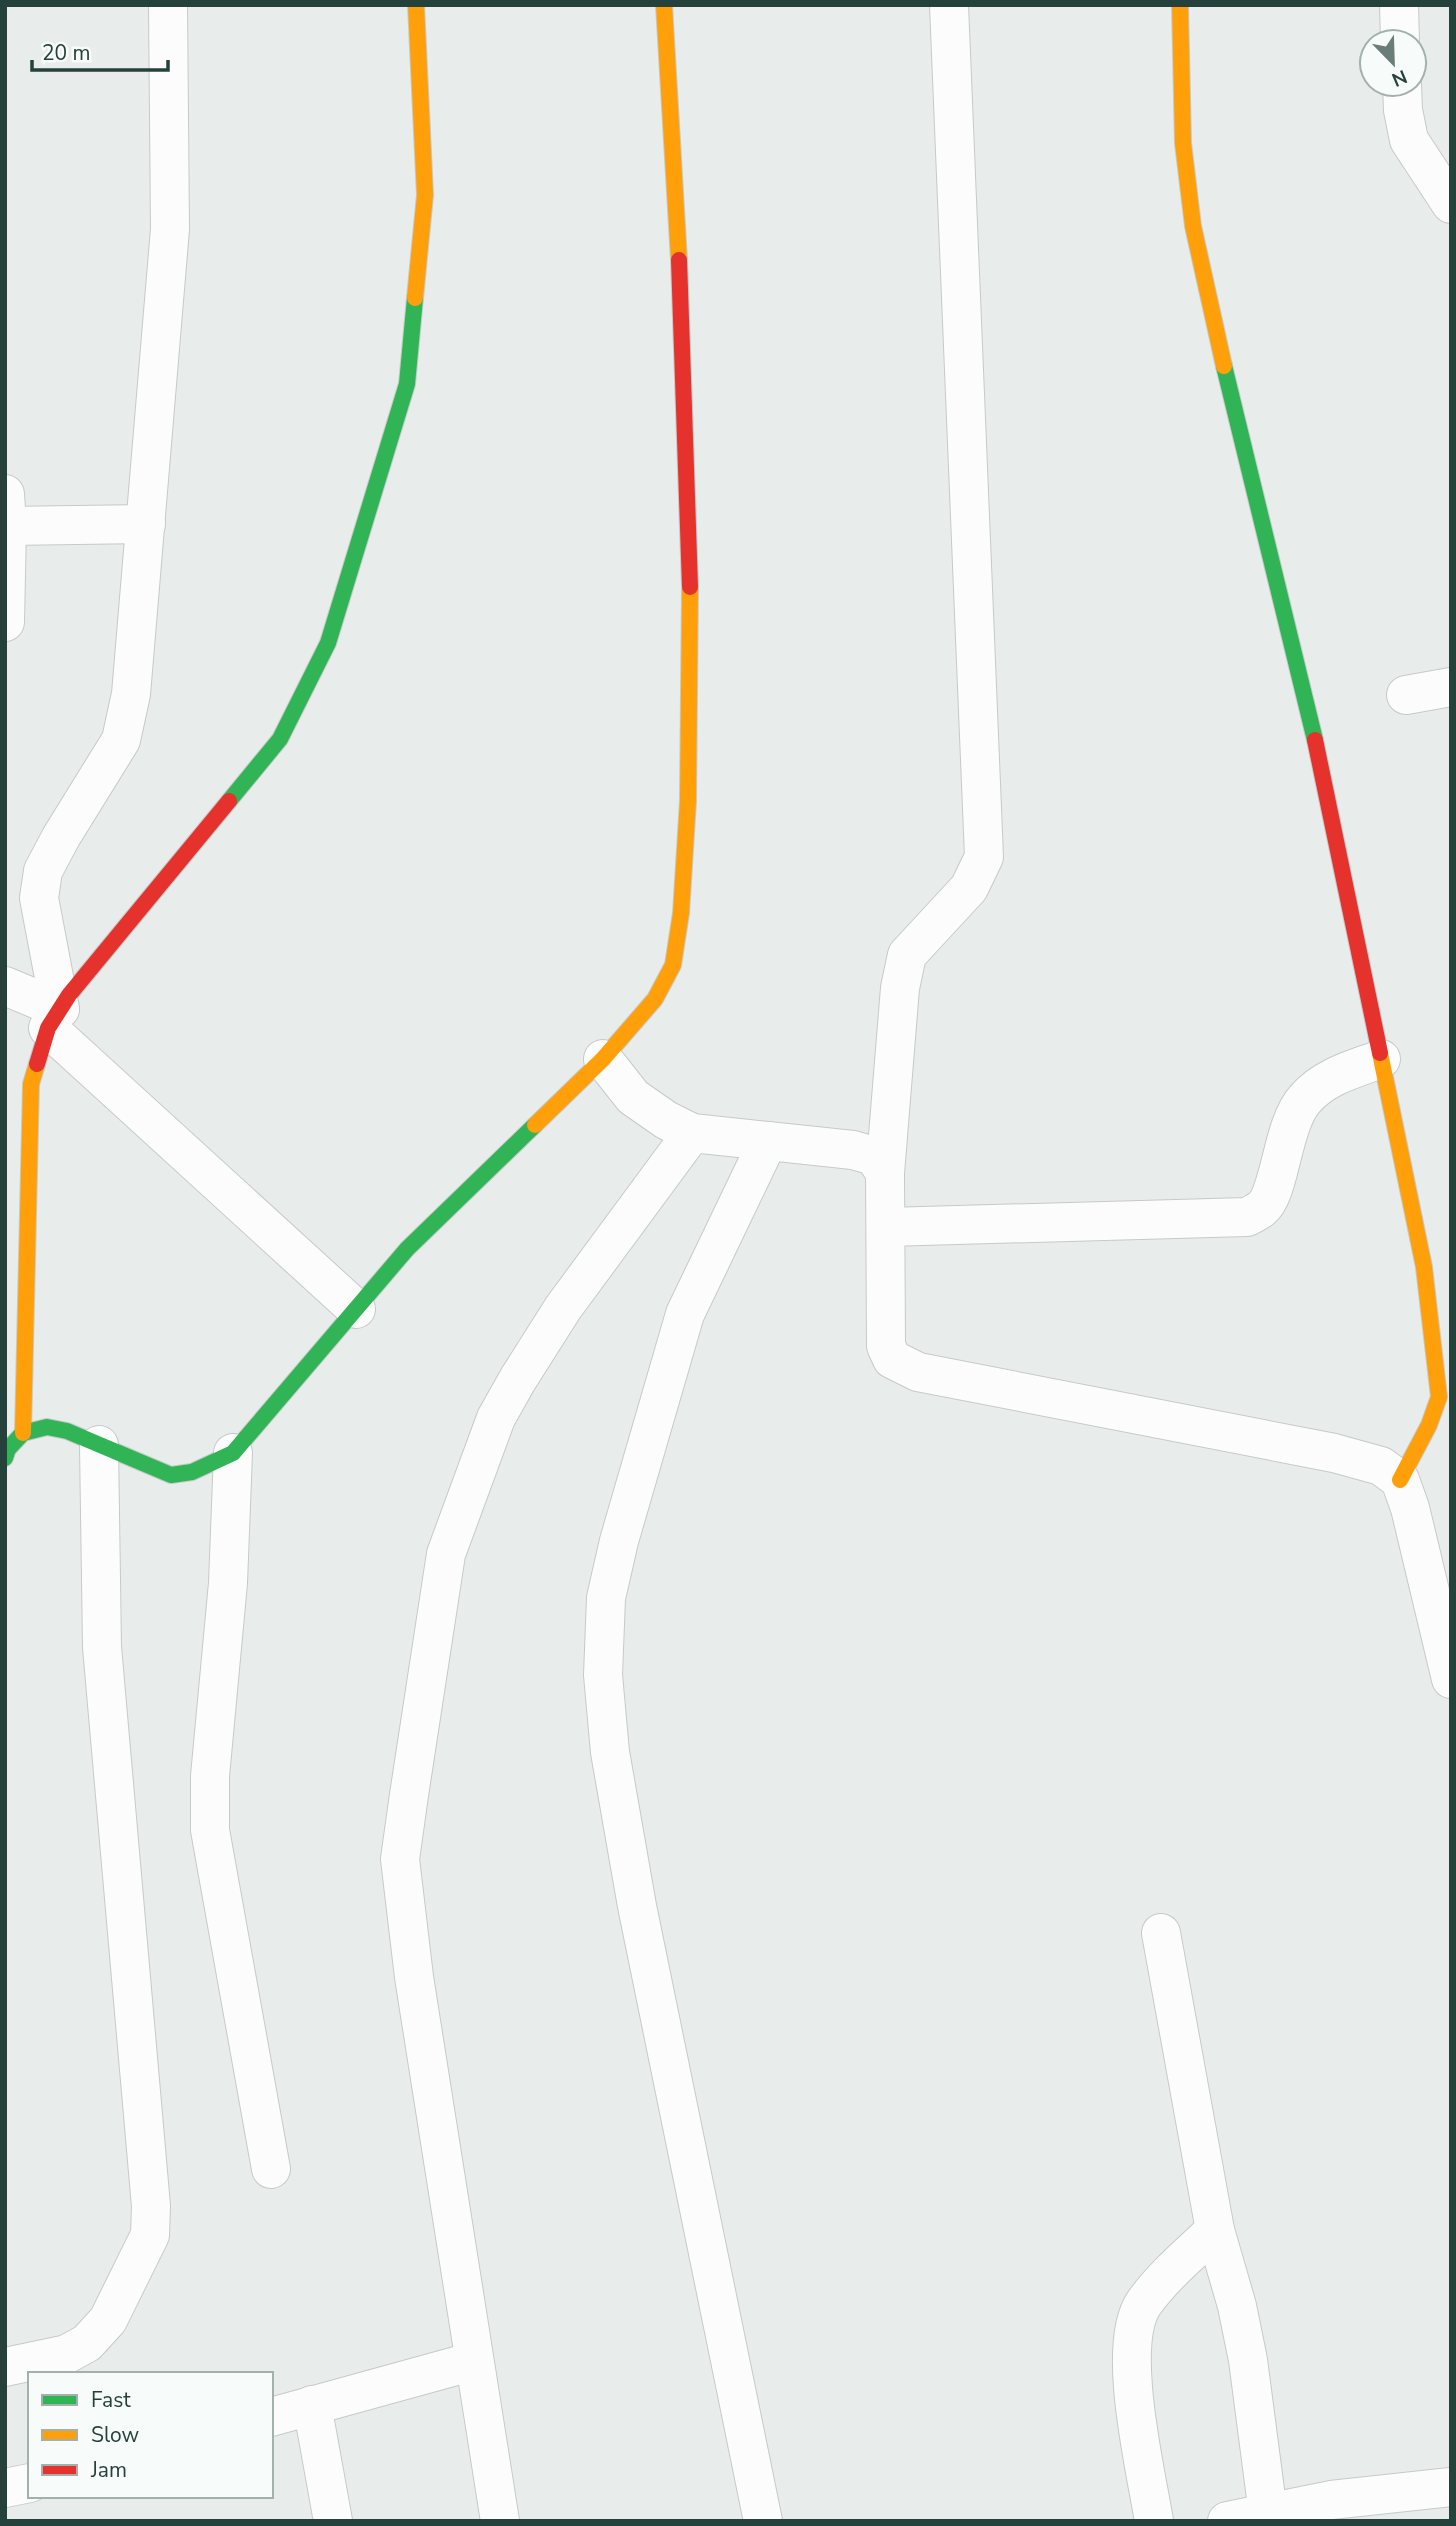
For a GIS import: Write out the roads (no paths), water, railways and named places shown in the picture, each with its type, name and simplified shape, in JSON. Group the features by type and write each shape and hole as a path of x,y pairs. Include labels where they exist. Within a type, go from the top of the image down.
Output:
{"street":[{"path":"54,1019 39,898 43,871 121,740 131,694 170,229 168,5"},
{"path":"23,1433 31,1084 54,1019 279,739 328,643 407,384 425,195 416,5"},
{"path":"5,1458 8,1449 23,1433 47,1427 67,1431 171,1475 192,1472 233,1453 407,1249 603,1059 655,999 674,965 681,913 687,826 690,562 678,218 664,5"},
{"path":"949,5 984,858 969,888 907,955 900,989 885,1173 886,1346 892,1359 918,1372 1334,1453 1381,1466 1399,1480 1410,1508 1451,1679"},
{"path":"1180,5 1183,143 1193,226 1229,388 1312,725 1424,1267 1439,1397 1429,1425 1399,1480"},
{"path":"1399,5 1400,28"},
{"path":"1403,98 1409,141 1451,204"},
{"path":"5,622 6,510 146,524"},
{"path":"1406,695 1451,687"},
{"path":"5,986 54,1019 356,1309"},
{"path":"603,1059 633,1097 666,1121 692,1133 853,1150 874,1156 885,1173"},
{"path":"887,1227 1247,1217 1264,1208 1274,1185 1287,1129 1304,1100 1329,1078 1381,1059"},
{"path":"500,2521 414,1977 400,1859 446,1554 496,1418 563,1308 692,1133"},
{"path":"763,2521 637,1906 610,1752 603,1675 606,1598 623,1529 685,1314 768,1141"},
{"path":"5,2367 67,2354 87,2343 108,2320 150,2235 151,2206 102,1647 99,1445"},
{"path":"233,1453 228,1583 210,1776 210,1830 271,2169"},
{"path":"1161,1933 1215,2230 1237,2306 1248,2360 1268,2512"},
{"path":"1154,2521 1138,2424 1132,2334 1142,2305 1215,2230"},
{"path":"273,2416 474,2361"},
{"path":"312,2405 333,2521"},
{"path":"5,2488 28,2483"},
{"path":"1227,2521 1268,2512 1334,2510 1451,2487"}]}
